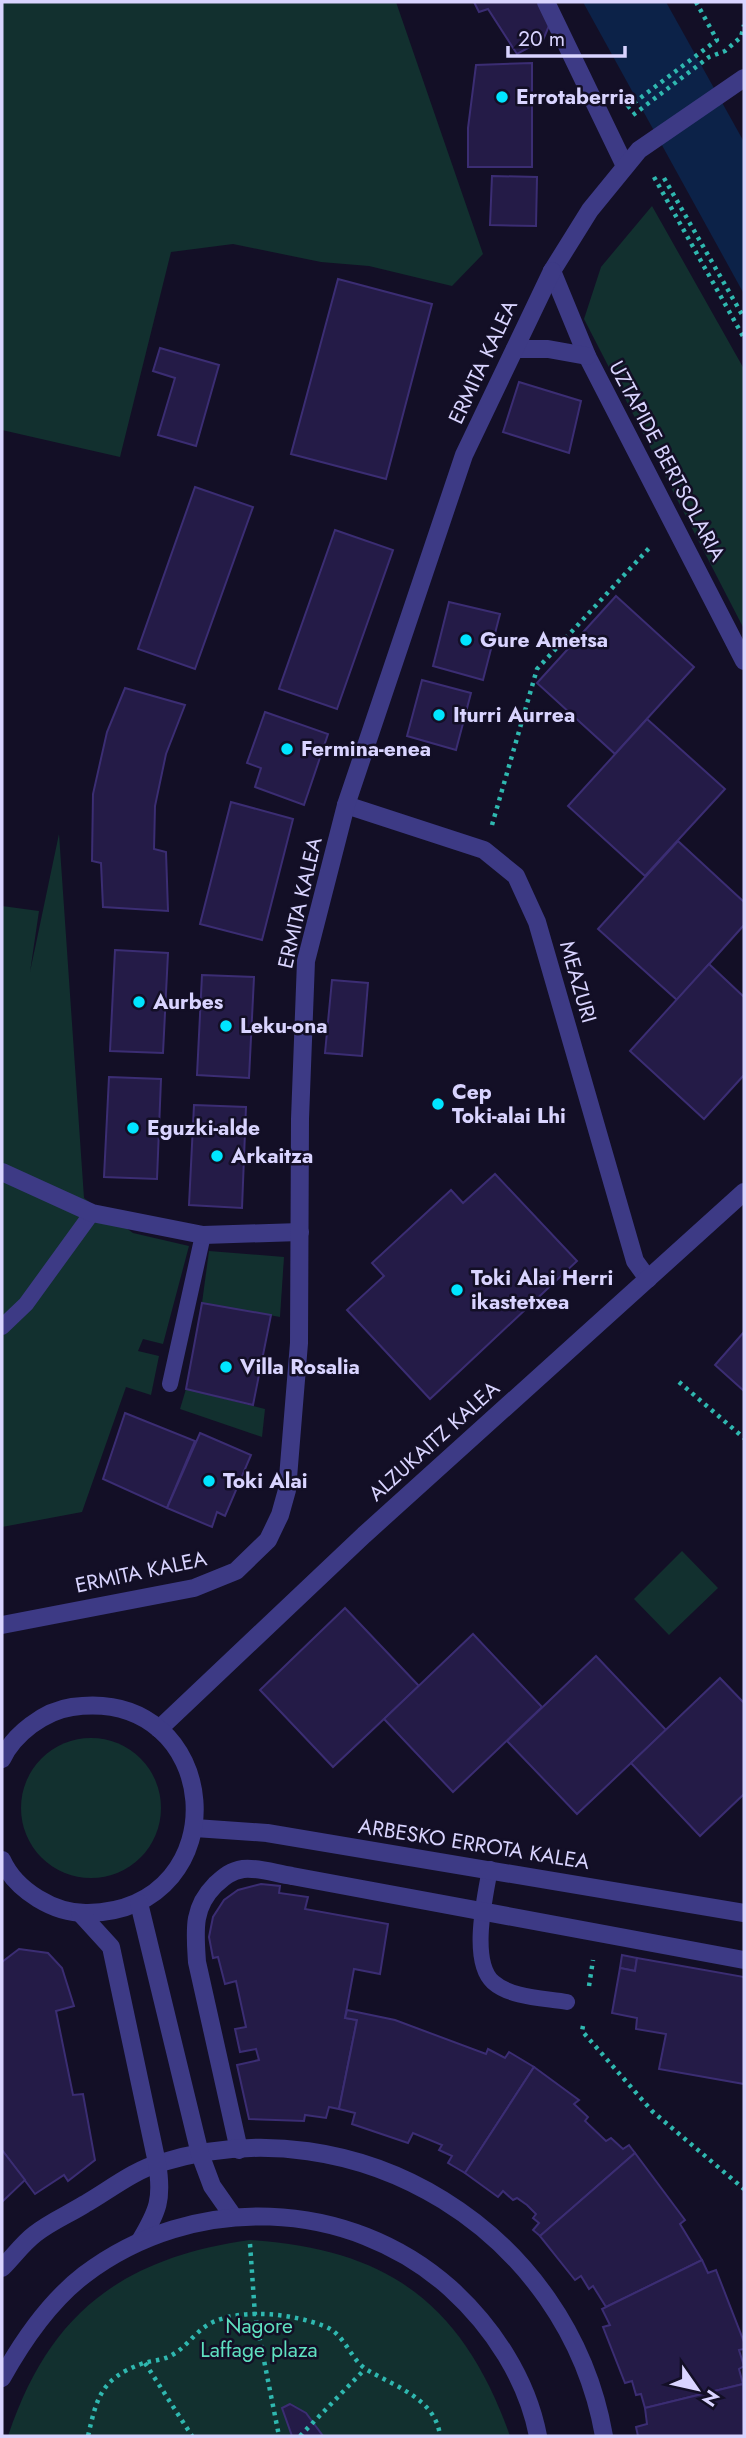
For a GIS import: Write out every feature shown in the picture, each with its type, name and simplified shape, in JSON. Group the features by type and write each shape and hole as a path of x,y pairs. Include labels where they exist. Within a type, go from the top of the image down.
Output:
{"street":[{"path":"546,2 625,166"},
{"name":"ERMITA KALEA","path":"2,1625 194,1588 236,1572 268,1540 280,1515 287,1490 299,1343 306,961 346,805 464,455 552,271 590,210 644,146 738,82"},
{"name":"UZTAPIDE BERTSOLARIA","path":"552,271 587,356 744,662"},
{"name":"UZTAPIDE BERTSOLARIA","path":"515,349 548,349 587,356"},
{"name":"MEAZURI","path":"346,805 484,850 516,876 537,922 635,1261 648,1279"},
{"path":"2,1172 92,1213 203,1236 300,1232"},
{"name":"ALZUKAITZ KALEA","path":"159,1729 364,1535 744,1192"},
{"path":"2,1759 7,1749 31,1724 62,1709 96,1704 130,1711 159,1729 178,1749 191,1773 197,1800 195,1828 185,1858 165,1884 139,1903 110,1913 80,1913 51,1906 26,1891 3,1868"},
{"name":"ARBESKO ERROTA KALEA","path":"195,1828 267,1833 744,1913"},
{"path":"239,2150 197,1962 195,1914 204,1896 228,1873 245,1868 744,1960"},
{"path":"139,1903 201,2154 212,2186 241,2215"},
{"path":"80,1913 111,1947 162,2190 156,2215 140,2241"},
{"path":"2,2268 36,2233 157,2163 201,2154 299,2148 362,2161 410,2182 457,2208 488,2232 523,2266 552,2302 580,2356 599,2410 604,2436"},
{"path":"2,2378 37,2321 84,2275 140,2241 186,2225 241,2215 312,2219 372,2237 427,2267 474,2309 510,2360 534,2418 538,2436"}],"lane":[{"path":"2,1327 26,1304 92,1213"},
{"path":"170,1384 203,1236"},
{"path":"489,1869 483,1910 482,1961 492,1981 514,1992 568,2001"}],"path":[{"path":"637,101 717,40 696,2"},
{"path":"744,25 741,37 725,51 709,57 623,123 644,146 744,338"},
{"path":"664,178 744,318"},
{"path":"484,850 537,669 674,522"},
{"path":"679,1382 744,1438"},
{"path":"588,1994 598,1932"},
{"path":"584,2018 582,2031 652,2111 744,2189"},
{"path":"241,2215 255,2315 279,2436"},
{"path":"88,2436 103,2387 120,2372 176,2353 212,2322 255,2315 291,2317 331,2329 365,2369 412,2394 429,2409 439,2424 440,2436"},
{"path":"145,2362 192,2436"},
{"path":"300,2436 365,2369"}],"green space":[{"path":"2,2 396,2 483,254 452,286 369,266 321,262 233,244 171,252 120,457 2,430"},
{"path":"652,206 744,369 744,629 584,319 601,267"},
{"path":"59,834 84,1198 133,1233 189,1246 163,1344 143,1339 138,1351 159,1356 151,1395 126,1387 82,1512 2,1527 2,906 39,911 30,972"},
{"path":"209,1251 284,1257 280,1317 202,1303"},
{"path":"186,1389 265,1409 262,1437 180,1409"},
{"path":"682,1551 718,1588 669,1635 634,1599"},
{"path":"91,1738 118,1743 140,1759 156,1781 161,1808 156,1835 140,1857 118,1873 91,1878 64,1873 42,1857 26,1835 21,1808 26,1781 42,1759 64,1743"},
{"name":"Nagore Laffage plaza","path":"250,2240 299,2246 343,2256 381,2271 415,2292 444,2318 469,2351 491,2390 510,2436 8,2436 25,2393 45,2356 69,2325 96,2299 128,2277 164,2261"}],"water":[{"path":"583,2 666,2 744,142 744,294"}],"building":[{"path":"474,2 539,2 551,21 543,40 517,54 488,9 479,12"},
{"name":"Errotaberria","path":"532,63 532,167 468,167 468,128 476,65"},
{"path":"492,176 537,177 536,226 490,225"},
{"path":"338,279 432,304 386,479 291,454"},
{"path":"160,348 219,365 196,446 158,435 175,378 153,371"},
{"path":"519,382 581,401 569,453 503,432"},
{"path":"195,487 253,507 195,669 138,649"},
{"path":"335,530 393,550 337,709 279,689"},
{"path":"616,596 694,667 615,754 537,683"},
{"name":"Gure Ametsa","path":"449,602 500,614 483,680 433,666"},
{"name":"Iturri Aurrea","path":"422,680 471,693 456,750 407,736"},
{"path":"125,688 185,705 166,754 155,806 154,849 166,852 168,911 103,907 101,863 92,861 93,794 107,732"},
{"name":"Fermina-enea","path":"265,712 328,734 304,805 255,787 261,768 247,763"},
{"path":"647,719 725,789 645,876 568,806"},
{"path":"231,802 293,819 262,940 200,924"},
{"path":"678,841 744,902 744,925 677,1000 598,929"},
{"name":"Aurbes","path":"115,950 168,953 163,1053 110,1051"},
{"path":"709,964 744,997 744,1075 704,1119 630,1051"},
{"name":"Leku-ona","path":"202,975 254,977 249,1078 197,1075"},
{"path":"332,980 368,983 362,1056 325,1053"},
{"name":"Eguzki-alde","path":"109,1077 161,1079 157,1179 104,1177"},
{"name":"Arkaitza","path":"194,1105 246,1107 242,1208 189,1205"},
{"name":"Toki Alai Herri ikastetxea","path":"495,1174 577,1261 430,1399 347,1310 384,1276 372,1263 451,1190 463,1203"},
{"name":"Villa Rosalia","path":"202,1303 271,1315 253,1405 186,1389"},
{"path":"744,1332 744,1391 715,1365"},
{"path":"125,1413 195,1441 167,1508 103,1479"},
{"name":"Toki Alai","path":"200,1433 251,1455 225,1516 217,1512 212,1527 167,1508"},
{"path":"345,1608 419,1686 333,1767 260,1690"},
{"path":"473,1634 542,1707 453,1792 384,1719"},
{"path":"596,1656 666,1730 577,1814 507,1741"},
{"path":"720,1678 744,1703 744,1794 700,1836 631,1763"},
{"path":"261,1884 280,1886 279,1893 308,1897 305,1909 388,1924 380,1974 354,1969 345,2018 357,2020 339,2109 329,2107 326,2118 305,2115 304,2121 249,2119 237,2065 259,2060 256,2049 240,2052 235,2029 246,2027 236,1981 225,1984 218,1957 213,1958 209,1937 213,1917 224,1900 238,1890"},
{"path":"19,1949 48,1953 62,1968 74,2006 56,2011 73,2095 83,2094 95,2160 68,2181 64,2175 35,2194 2,2150 2,1962"},
{"path":"622,1955 637,1958 635,1971 620,1968"},
{"path":"637,1958 744,1977 744,2084 659,2069 666,2034 636,2029 637,2018 612,2013 620,1968 635,1971"},
{"path":"347,2010 395,2020 486,2054 488,2049 505,2058 509,2052 534,2067 465,2173 448,2163 452,2156 439,2150 442,2145 413,2133 408,2143 352,2124 355,2113 339,2109 357,2020 345,2018"},
{"path":"534,2067 579,2100 574,2104 588,2117 585,2121 606,2141 611,2138 623,2149 629,2145 635,2153 540,2236 533,2230 539,2223 533,2218 536,2214 527,2205 517,2198 513,2200 503,2191 498,2197 465,2173"},
{"path":"2,2150 25,2180 2,2202"},
{"path":"635,2153 685,2220 680,2224 702,2260 606,2307 593,2286 589,2289 581,2276 575,2280 540,2236"},
{"path":"702,2260 708,2273 716,2270 744,2342 744,2349 739,2350 744,2366 739,2369 743,2384 645,2408 641,2394 636,2395 632,2381 625,2383 603,2327 610,2325 602,2309"},
{"path":"743,2384 744,2436 638,2436 636,2427 647,2424 645,2408"},
{"path":"290,2404 306,2413 323,2436 292,2436 282,2408"}],"place":[{"name":"Errotaberria","path":"502,97"},
{"name":"Gure Ametsa","path":"466,640"},
{"name":"Iturri Aurrea","path":"439,715"},
{"name":"Fermina-enea","path":"287,749"},
{"name":"Aurbes","path":"139,1002"},
{"name":"Leku-ona","path":"226,1026"},
{"name":"Cep Toki-alai Lhi","path":"438,1104"},
{"name":"Eguzki-alde","path":"133,1128"},
{"name":"Arkaitza","path":"217,1156"},
{"name":"Toki Alai Herri ikastetxea","path":"457,1290"},
{"name":"Villa Rosalia","path":"226,1367"},
{"name":"Toki Alai","path":"209,1481"}]}
